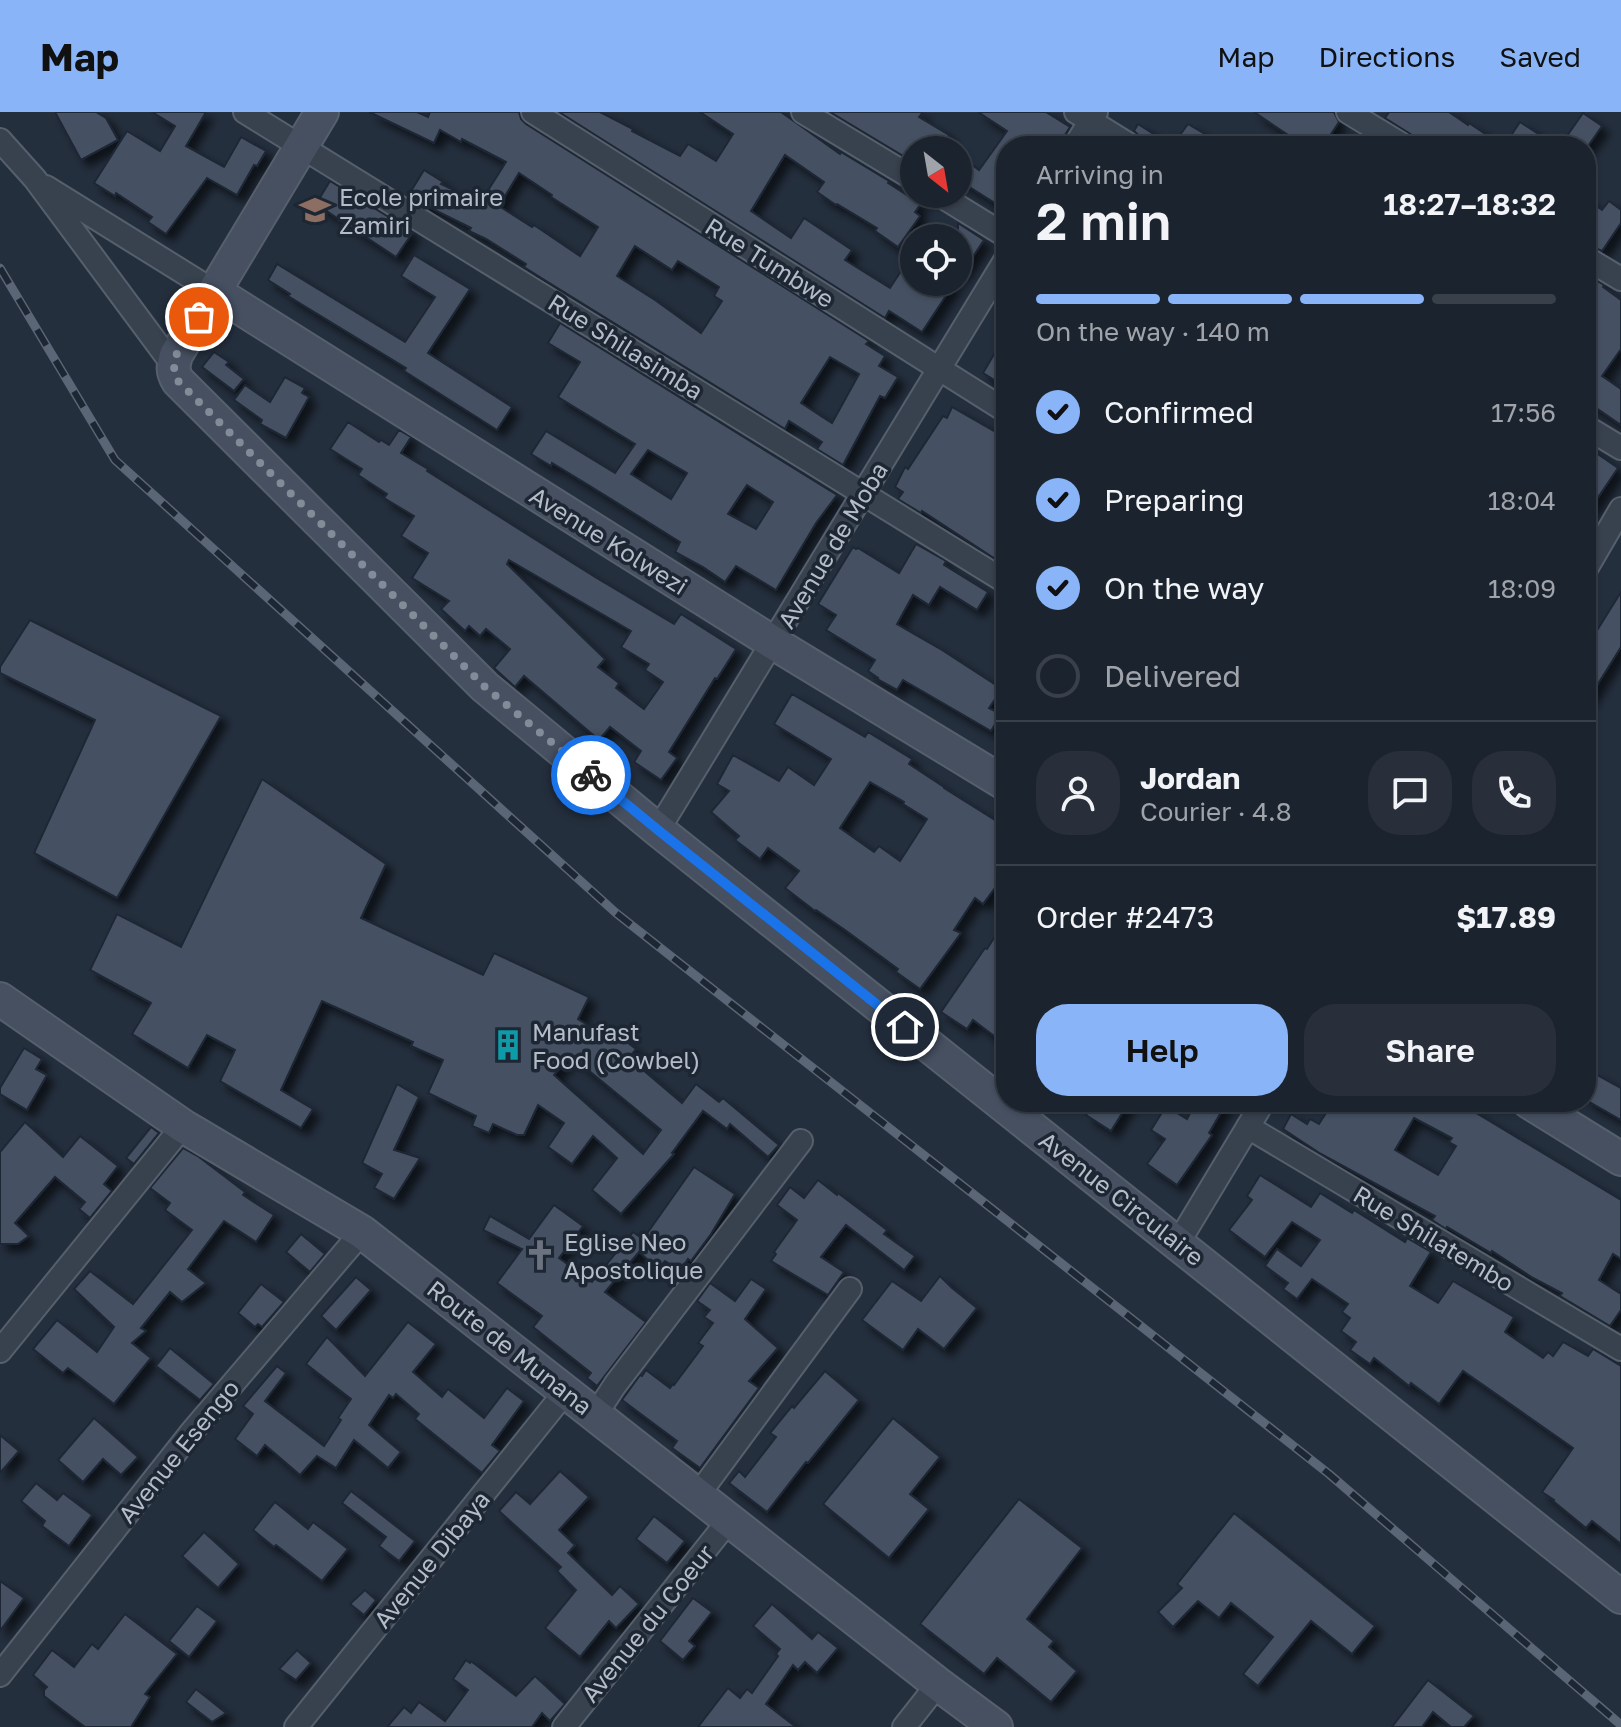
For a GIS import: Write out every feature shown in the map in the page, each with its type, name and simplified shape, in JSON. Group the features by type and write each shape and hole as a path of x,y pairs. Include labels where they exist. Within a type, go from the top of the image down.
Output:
{"street":[{"name":"Rue Shilasimba","path":"245,112 996,576"},
{"path":"173,365 176,355 322,112"},
{"name":"Rue Tumbwe","path":"533,112 996,405"},
{"path":"803,112 900,171"},
{"path":"1348,112 1388,136"},
{"path":"1079,136 1088,115 1117,136"},
{"name":"Avenue Circulaire","path":"0,140 35,179 173,365 178,381 485,687 658,830 996,1098"},
{"path":"35,179 215,292"},
{"path":"961,208 996,230"},
{"path":"1596,264 1621,279"},
{"name":"Avenue de Moba","path":"658,830 996,275"},
{"name":"Avenue Kolwezi","path":"215,292 772,642 996,778"},
{"path":"1596,433 1621,448"},
{"path":"1596,552 1621,509"},
{"name":"Route de Munana","path":"0,999 183,1126 362,1232 996,1727"},
{"name":"Avenue Circulaire","path":"1013,1112 1621,1597"},
{"path":"1178,1243 1257,1112"},
{"path":"1545,1112 1621,1159"},
{"path":"0,1351 183,1126"},
{"name":"Rue Shilatembo","path":"1248,1127 1621,1349"},
{"path":"596,1414 801,1141"},
{"name":"Avenue Esengo","path":"0,1675 190,1434 362,1232"},
{"path":"698,1495 850,1289"},
{"name":"Avenue Dibaya","path":"296,1727 566,1391"},
{"name":"Avenue du Coeur","path":"564,1727 730,1519"},
{"path":"904,1727 938,1684"}],"building":[{"path":"55,112 96,112 106,118 118,140 81,160"},
{"path":"152,112 206,112 186,146 224,167 241,137 266,151 237,195 207,178 166,234 148,222 152,217 116,193 115,196 94,183 127,131 160,151 175,126"},
{"path":"369,112 417,112 428,117 430,112 519,112 526,124 869,341 866,344 885,356 879,366 898,377 885,398 880,396 843,465 817,449 822,442 789,421 785,429 524,267 526,264 469,231 471,228 428,209 408,196 424,170 443,182 441,184 480,203 506,162 440,130 434,143","holes":["519,173 598,227 580,256 499,206","635,246 672,270 678,261 719,287 714,296 722,301 701,333 617,276","830,357 859,374 832,423 801,403"]},
{"path":"559,112 600,112 680,156 688,144 716,161 733,134 700,112 781,112 840,154 889,181 900,191 900,208 918,208 915,212 920,216 914,224 900,224 898,247 875,231 877,228 817,192 824,182 785,155 751,211 791,238 804,218 852,250 845,260 890,288 900,273 900,296 946,296 922,332 889,311 885,318"},
{"path":"830,112 923,112 919,117 949,135 900,136 900,154"},
{"path":"978,112 1046,112 1070,127 1064,136 1003,136 1007,131"},
{"path":"1254,112 1334,112 1339,122 1330,136 1290,136"},
{"path":"1389,112 1449,112 1488,136 1413,136 1385,118"},
{"path":"1583,113 1602,126 1595,136 1567,136"},
{"path":"1520,122 1542,136 1511,136"},
{"path":"1138,124 1157,136 1140,136 1134,131"},
{"path":"1188,124 1208,136 1179,136"},
{"path":"996,146 996,204 972,189 972,165 979,170"},
{"path":"330,181 413,232 396,257 316,204"},
{"path":"1609,201 1621,210 1621,223 1602,251 1596,248 1596,206 1602,210"},
{"path":"972,232 984,240 972,258"},
{"path":"414,255 470,289 428,353 512,407 497,430 404,371 406,368 288,296 290,294 268,280 277,264 405,342 435,297 401,276"},
{"path":"1596,280 1621,300 1621,349 1602,376 1621,389 1621,425 1596,408"},
{"path":"560,323 837,495 816,523 776,590 736,566 725,582 675,552 680,542 552,463 551,466 531,454 546,431 615,473 635,444 558,397 580,362 548,343","holes":["648,450 687,473 671,499 631,474","747,485 773,502 756,529 728,514"]},
{"path":"996,351 996,381 983,373"},
{"path":"214,352 229,362 226,365 244,379 234,391 202,367"},
{"path":"285,377 305,388 302,393 309,397 286,438 260,424 262,420 234,400 245,385 270,402"},
{"path":"952,407 996,432 996,559 898,499 903,492 895,487 905,467 908,469 943,416 947,418"},
{"path":"348,422 389,445 399,430 411,437 401,453 427,471 674,624 681,614 736,649 669,752 677,758 661,780 634,762 641,751 610,727 599,740 524,676 515,687 494,668 510,649 486,629 480,636 469,626 465,631 441,609 449,601 412,578 428,553 401,536 414,516 384,498 387,494 358,475 362,469 330,449","holes":["509,560 631,631 621,647 649,664 645,670 663,682 644,709 616,688 619,683 598,667 605,659 507,564"]},
{"path":"1596,453 1618,468 1596,500"},
{"path":"916,544 946,561 944,565 988,592 977,610 940,587 929,605 913,595 897,624 996,685 996,698 989,708 996,712 996,722 991,731 903,680 897,690 877,679 868,671 875,660 826,630 836,615 818,604 853,547 899,573"},
{"path":"1621,592 1621,647 1596,687 1596,632"},
{"path":"30,620 221,716 117,898 34,853 95,720 0,673 0,667"},
{"path":"792,694 865,737 868,732 912,759 909,764 996,821 996,886 983,904 975,898 954,930 961,933 920,989 896,972 898,969 785,888 799,871 768,848 760,859 735,840 739,836 711,812 729,791 717,784 733,755 779,781 788,767 814,785 831,759 774,724","holes":["870,782 927,819 900,861 879,846 874,852 840,828"]},
{"path":"262,779 386,864 361,918 483,975 494,953 589,997 578,1019 616,1042 620,1037 636,1049 629,1058 682,1103 696,1084 719,1102 723,1098 779,1145 768,1157 730,1124 727,1129 703,1111 674,1154 621,1214 592,1190 617,1158 593,1136 572,1164 548,1147 564,1123 538,1105 524,1135 493,1124 489,1133 472,1126 476,1116 428,1093 443,1060 411,1046 413,1042 322,1001 281,1090 313,1109 301,1128 220,1081 235,1050 207,1035 188,1068 132,1034 151,1003 90,970 117,914 181,947","holes":["571,1056 661,1130 643,1154 554,1075"]},
{"path":"996,935 996,1037 973,1020 967,1029 941,1012"},
{"path":"24,1048 42,1059 36,1069 47,1075 27,1110 0,1094 0,1088"},
{"path":"1596,1074 1621,1088 1621,1120 1596,1106"},
{"path":"397,1084 419,1097 394,1150 420,1158 394,1199 374,1188 382,1174 362,1163"},
{"path":"1088,1112 1123,1112 1111,1131 1086,1115"},
{"path":"1162,1112 1176,1112 1187,1119 1191,1112 1221,1112 1209,1133 1212,1135 1177,1185 1147,1164 1165,1139 1151,1130"},
{"path":"1327,1112 1475,1112 1621,1200 1621,1259 1613,1254 1599,1280 1621,1294 1621,1310 1610,1326 1492,1251 1446,1229 1432,1220 1435,1216 1321,1154 1283,1129 1291,1114 1307,1124 1310,1119 1319,1124","holes":["1414,1118 1452,1138 1449,1142 1456,1146 1438,1175 1395,1150"]},
{"path":"25,1122 63,1157 80,1136 118,1166 104,1184 112,1191 90,1218 79,1209 85,1202 55,1177 15,1223 29,1236 18,1244 0,1244 0,1152"},
{"path":"151,1127 159,1133 134,1164 126,1158"},
{"path":"183,1148 274,1215 256,1242 224,1221 188,1269 206,1283 182,1302 170,1292 141,1328 146,1331 132,1343 151,1358 114,1404 68,1368 63,1373 33,1349 57,1320 97,1352 114,1327 74,1289 90,1271 133,1304 192,1230 165,1210 170,1203 150,1188"},
{"path":"694,1167 735,1194 711,1234 680,1271 665,1261 658,1269 639,1252 605,1292 646,1322 597,1386 587,1378 591,1373 533,1327 542,1316 497,1283 522,1249 483,1230 490,1216 529,1239 554,1205 583,1226 559,1258 592,1282 633,1232 643,1239"},
{"path":"1260,1175 1311,1207 1320,1193 1405,1242 1407,1238 1431,1252 1410,1286 1438,1303 1453,1281 1514,1317 1505,1332 1543,1358 1548,1352 1553,1356 1563,1342 1588,1356 1593,1349 1621,1366 1621,1544 1592,1521 1586,1528 1542,1492 1573,1448 1463,1371 1439,1404 1411,1383 1409,1386 1374,1358 1370,1364 1350,1350 1356,1342 1341,1331 1350,1318 1342,1312 1348,1304 1312,1279 1297,1299 1283,1289 1288,1283 1265,1266 1277,1249 1301,1266 1320,1240 1292,1222 1265,1257 1229,1230 1252,1200 1247,1196"},
{"path":"818,1180 887,1230 884,1234 915,1256 904,1270 846,1225 821,1257 844,1272 828,1295 771,1261 797,1220 777,1205 790,1187 804,1198"},
{"path":"301,1234 325,1254 310,1272 286,1252"},
{"path":"940,1276 977,1308 944,1349 918,1329 903,1350 862,1320 892,1281 921,1301"},
{"path":"356,1277 371,1290 336,1330 321,1316"},
{"path":"751,1279 766,1289 745,1319 778,1348 749,1381 759,1388 700,1468 672,1448 677,1441 622,1400 646,1370 670,1388 674,1385 703,1346 698,1343 713,1323 704,1317 710,1310 697,1301 710,1283 735,1301"},
{"path":"261,1284 284,1302 262,1327 258,1324 255,1327 238,1313"},
{"path":"408,1322 436,1344 413,1372 442,1397 448,1389 484,1418 507,1388 524,1401 492,1445 500,1451 482,1473 415,1419 419,1414 396,1394 393,1398 389,1395 369,1425 401,1452 388,1468 354,1440 336,1468 317,1456 300,1475 265,1445 257,1456 235,1439 253,1414 243,1406 277,1366 286,1373 265,1401 324,1446 351,1399 306,1364 327,1337 365,1376"},
{"path":"170,1348 214,1384 200,1400 156,1366"},
{"path":"825,1371 859,1400 767,1512 729,1483 739,1471 745,1477 776,1437 770,1433"},
{"path":"94,1418 138,1457 121,1475 103,1459 83,1482 58,1460"},
{"path":"893,1418 940,1457 910,1494 929,1509 889,1558 823,1504"},
{"path":"0,1435 19,1451 0,1473"},
{"path":"560,1471 589,1497 559,1530 575,1545 568,1553 612,1595 620,1586 639,1604 616,1628 609,1621 580,1657 545,1628 576,1590 557,1571 561,1567 499,1511 516,1492 530,1504"},
{"path":"36,1483 57,1500 63,1493 92,1515 69,1546 42,1526 45,1521 21,1501"},
{"path":"351,1491 415,1541 399,1561 379,1546 386,1537 342,1503"},
{"path":"1019,1499 1082,1548 1027,1619 1054,1641 1049,1647 1077,1671 1051,1702 997,1658 984,1674 920,1624"},
{"path":"275,1502 308,1529 313,1522 348,1549 322,1581 253,1530"},
{"path":"1234,1513 1375,1626 1352,1654 1311,1621 1258,1686 1243,1674 1273,1637 1231,1603 1219,1618 1198,1601 1173,1627 1158,1612 1182,1588 1177,1584"},
{"path":"654,1516 685,1541 667,1563 636,1539"},
{"path":"204,1532 239,1564 218,1588 182,1556"},
{"path":"0,1581 24,1598 0,1631"},
{"path":"365,1590 376,1600 364,1615 350,1604"},
{"path":"693,1598 712,1612 689,1641 695,1646 683,1660 660,1641"},
{"path":"772,1604 812,1639 818,1632 838,1648 817,1673 805,1662 798,1670 793,1665 766,1704 796,1727 698,1727 728,1688 740,1698 747,1689 752,1693 778,1656 776,1654 780,1649 753,1626"},
{"path":"197,1606 217,1621 189,1657 169,1641"},
{"path":"125,1614 177,1654 145,1694 150,1697 131,1727 85,1727 44,1696 47,1687 33,1675 52,1650 74,1667 92,1644 98,1649"},
{"path":"297,1650 311,1663 296,1680 279,1669"},
{"path":"466,1660 516,1696 535,1676 565,1704 550,1721 542,1713 532,1727 387,1727 404,1707 411,1713 419,1702 445,1721 468,1690 453,1679"},
{"path":"1428,1680 1474,1716 1464,1727 1451,1727 1433,1712 1422,1727 1392,1727"},
{"path":"196,1689 226,1713 212,1722 186,1702"}],"railway":[{"path":"0,268 115,460 616,913 1329,1474 1621,1725"}],"way so far":[{"path":"199,317 176,355 173,365 178,381 485,687 591,775"}],"place":[{"name":"Ecole primaire Zamiri","path":"315,210"},
{"name":"Manufast Food (Cowbel)","path":"508,1045"},
{"name":"Eglise Neo Apostolique","path":"540,1255"}],"route":[{"path":"591,775 905,1027"}]}
